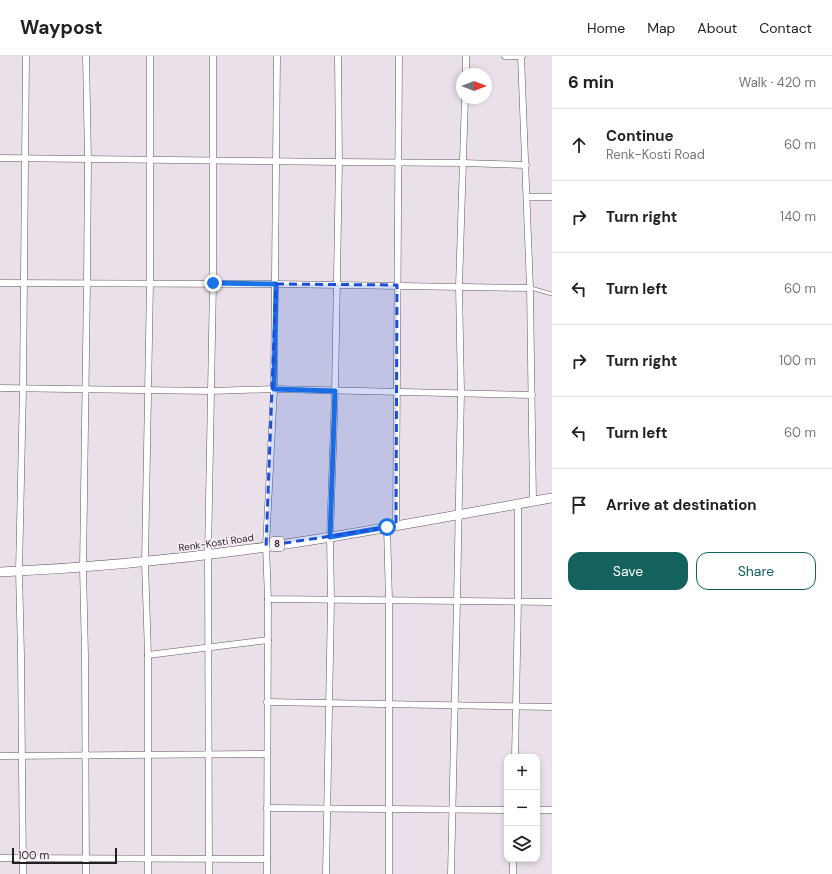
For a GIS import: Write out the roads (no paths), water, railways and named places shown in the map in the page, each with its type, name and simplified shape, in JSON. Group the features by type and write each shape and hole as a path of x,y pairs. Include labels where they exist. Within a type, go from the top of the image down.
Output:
{"main road":[{"name":"Renk-Kosti Road","path":"0,572 83,568 208,554 330,537 552,498"}],"street":[{"path":"23,874 19,571 23,388 26,56"},
{"path":"86,56 88,159 83,568 86,874"},
{"path":"148,874 148,655 145,562 150,283 150,56"},
{"path":"209,874 207,647 213,283 213,56"},
{"path":"267,874 268,599 266,546 274,389 277,56"},
{"path":"326,874 331,600 330,537 335,391 339,162 338,56"},
{"path":"389,874 389,600 396,392 399,56"},
{"path":"466,56 466,68"},
{"path":"505,56 522,56 528,197 533,501"},
{"path":"451,874 460,392 459,286 465,104"},
{"path":"0,158 276,162 463,162 526,165"},
{"path":"528,197 552,197"},
{"path":"0,283 87,282 336,284 530,288"},
{"path":"0,388 211,391 274,389 460,392 532,395"},
{"path":"515,754 518,504"},
{"path":"268,599 552,602"},
{"path":"148,655 268,640"},
{"path":"267,702 455,706 552,706"},
{"path":"0,756 267,754"},
{"path":"267,808 504,810"},
{"path":"540,810 552,810"},
{"path":"0,858 267,859"},
{"path":"513,862 513,874"}],"lane":[{"path":"530,288 552,294"}]}
